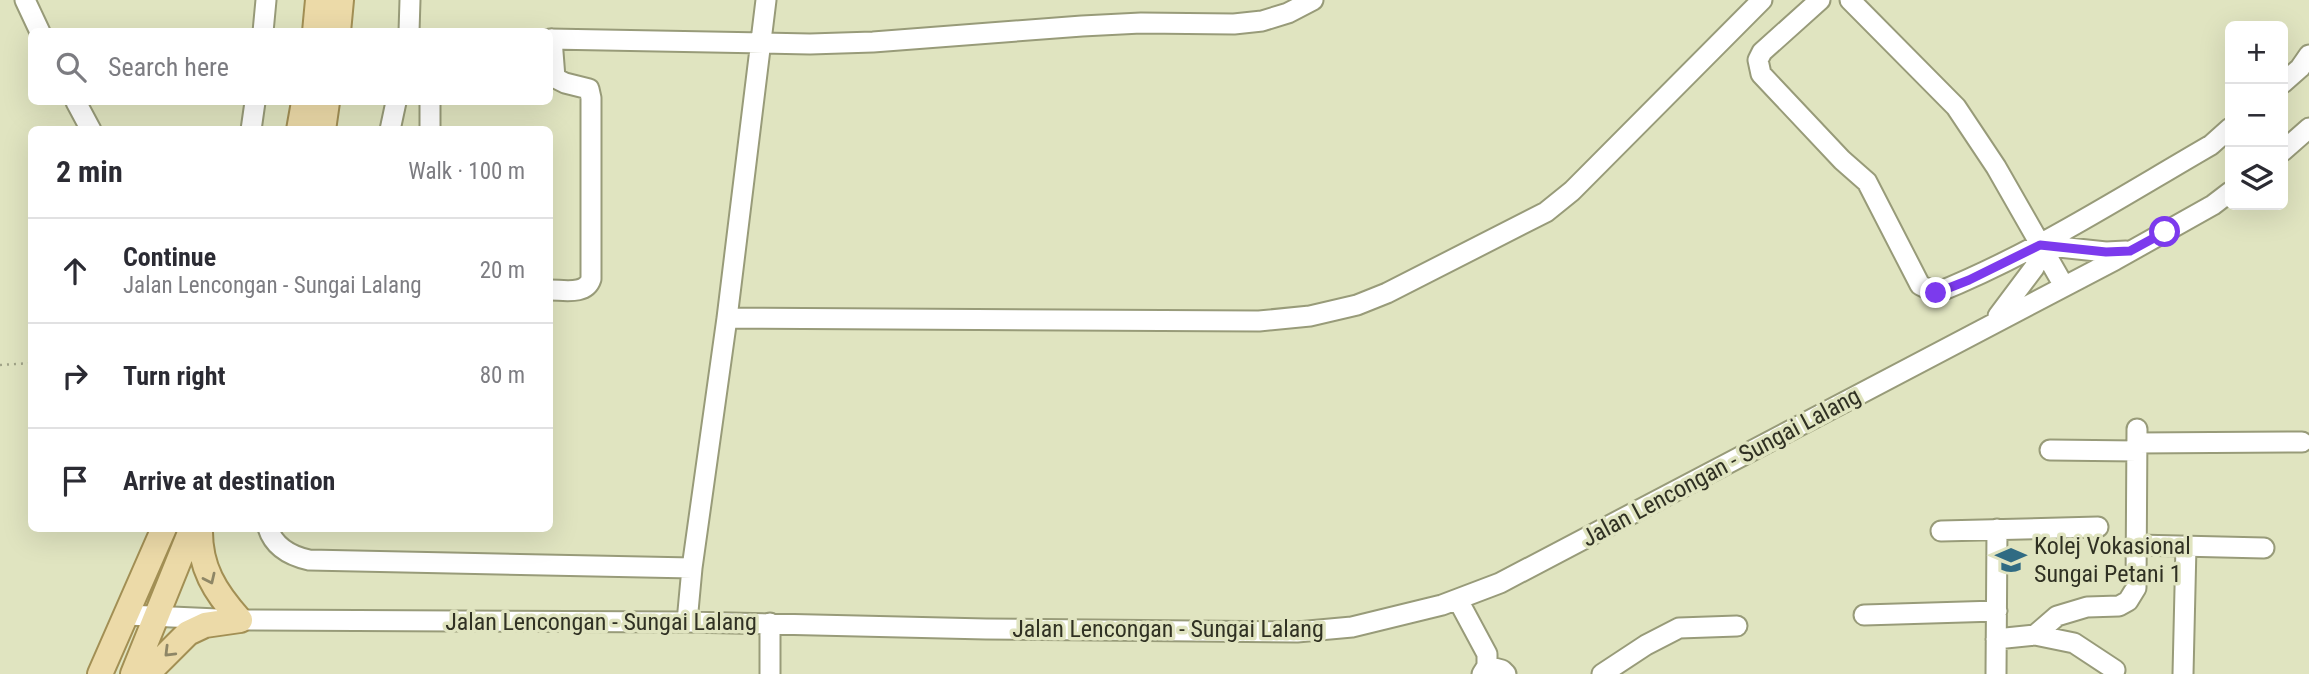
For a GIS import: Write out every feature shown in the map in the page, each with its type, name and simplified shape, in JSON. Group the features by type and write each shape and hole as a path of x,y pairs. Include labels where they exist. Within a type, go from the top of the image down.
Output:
{"main road":[{"path":"315,28 318,0"},
{"path":"338,28 341,0"},
{"path":"300,126 303,105"},
{"path":"324,126 327,105"},
{"path":"100,674 161,532"},
{"path":"133,674 190,532"},
{"path":"200,532 205,568 218,596 240,620"},
{"path":"147,674 188,633 205,625 240,620"}],"street":[{"path":"26,0 38,28"},
{"path":"263,28 266,0"},
{"path":"409,28 410,0"},
{"path":"687,621 766,0"},
{"path":"553,39 810,44 1141,23 1234,24 1262,21 1288,13 1313,0"},
{"path":"1820,0 1762,51 1758,61 1761,74 1842,160 1867,182 1920,285 1936,293 2042,248 2211,145 2225,132"},
{"path":"1850,0 1956,107 1996,167 2064,286"},
{"path":"727,318 1259,321 1310,316 1357,305 1387,293 1546,212 1582,182 1753,3"},
{"path":"2288,79 2309,55"},
{"path":"553,58 555,78 589,89 591,98 592,279 589,286 582,290 553,289"},
{"path":"78,105 89,126"},
{"path":"252,126 255,105"},
{"path":"391,126 395,105"},
{"path":"430,105 430,126"},
{"path":"2287,147 2309,128"},
{"name":"Jalan Lencongan - Sungai Lalang","path":"127,615 240,620 687,621 974,629 1306,632 1352,627 1458,600 1500,583 2130,251 2225,196"},
{"path":"2042,248 2130,251"},
{"path":"1990,325 2034,268 2042,248"},
{"path":"2035,635 2057,616 2087,607 2119,606 2129,601 2136,588 2137,441"},
{"path":"2050,450 2137,441 2302,442"},
{"path":"1941,531 2098,527"},
{"path":"1996,674 1997,529"},
{"path":"269,532 271,538 290,555 309,560 692,568"},
{"path":"2137,545 2264,548"},
{"path":"2183,674 2186,546"},
{"path":"1458,600 1486,654 1484,670 1502,670 1506,674"},
{"path":"1864,615 1997,611"},
{"path":"769,623 769,674"},
{"path":"1602,674 1632,665 1679,628 1737,626"},
{"path":"1996,639 2035,635 2074,643 2115,670"}],"path":[{"path":"0,365 28,363"}],"place":[{"name":"Kolej Vokasional Sungai Petani 1","path":"2011,560"}],"route":[{"path":"1936,293 2040,245 2106,252 2130,251 2165,232"}]}
